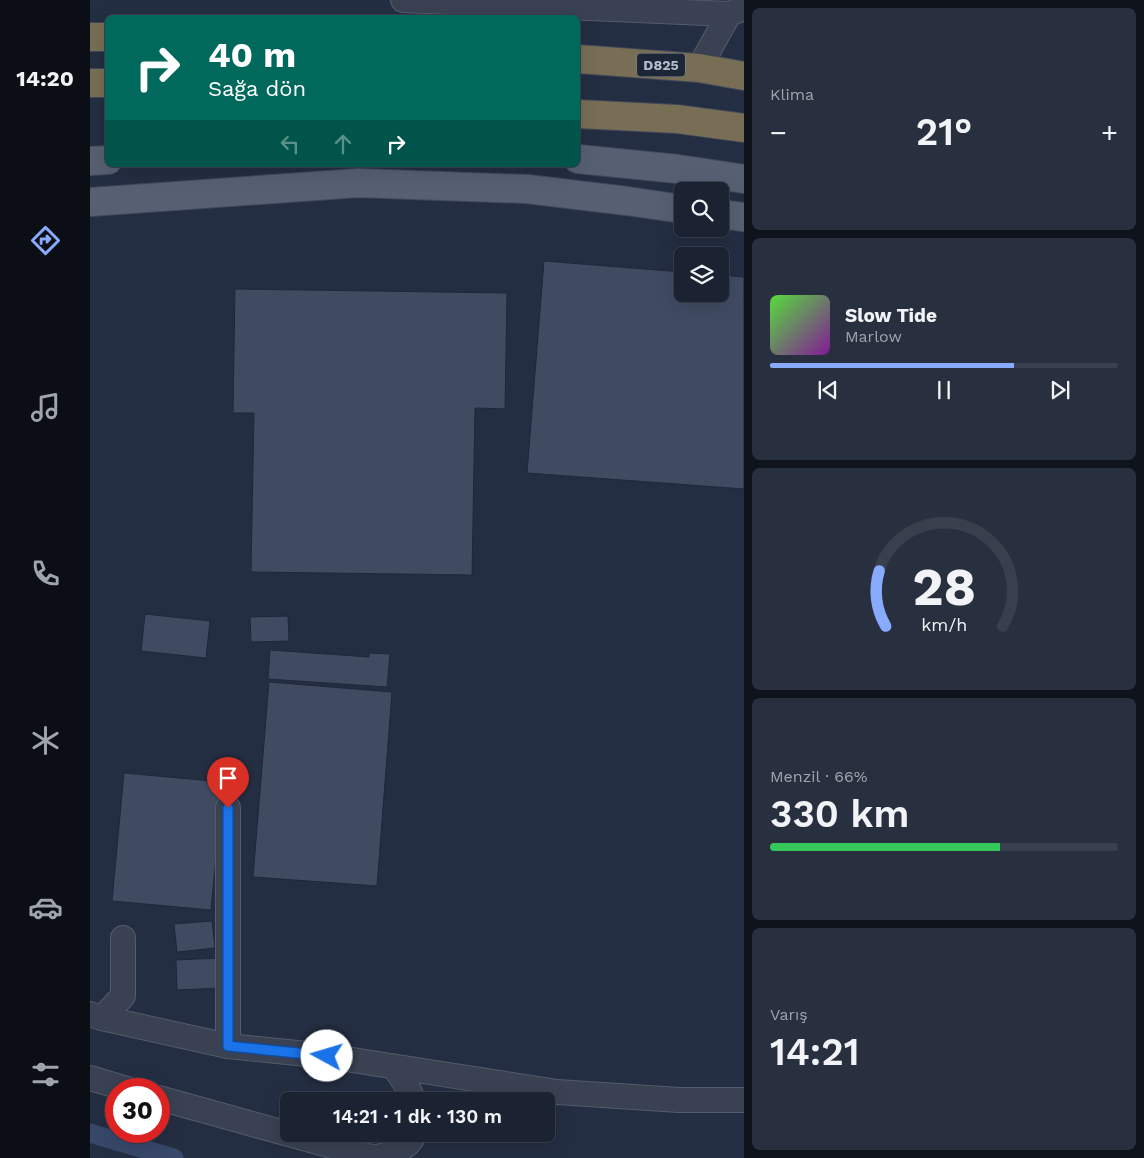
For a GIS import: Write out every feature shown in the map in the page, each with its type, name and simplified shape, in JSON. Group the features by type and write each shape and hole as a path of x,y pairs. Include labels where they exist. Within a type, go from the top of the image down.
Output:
{"highway":[{"path":"90,37 105,37"},
{"name":"D825","path":"580,59 699,68 744,76"},
{"path":"90,82 105,83"},
{"path":"580,114 678,118 744,128"}],"main road":[{"path":"580,159 678,169 744,179"},
{"path":"90,161 105,160"},
{"path":"90,202 358,182 527,189 674,207"},
{"path":"729,215 744,217"}],"street":[{"path":"403,0 736,11"},
{"path":"699,68 736,11"},
{"path":"228,808 228,1046"},
{"path":"96,1016 123,996 123,938"},
{"path":"96,1016 228,1046 327,1056 557,1092 679,1100 744,1100"},
{"path":"394,1067 410,1092"},
{"path":"90,1078 105,1082"},
{"path":"170,1101 374,1158 394,1152 405,1147 410,1142"}],"building":[{"path":"544,261 674,271 674,302 729,302 729,276 744,277 744,489 527,473"},
{"path":"235,289 507,293 505,409 475,408 472,575 251,572 254,413 233,413"},
{"path":"145,614 210,621 206,658 141,651"},
{"path":"288,616 289,641 251,642 250,617"},
{"path":"270,650 369,657 369,653 390,654 387,687 268,679"},
{"path":"269,682 392,692 377,886 253,877"},
{"path":"124,773 223,782 211,910 112,901"},
{"path":"212,921 215,948 177,952 174,924"},
{"path":"221,958 222,988 177,990 176,960"}],"waterway":[{"path":"90,1133 174,1158"}],"route":[{"path":"228,808 228,1046 327,1056"}]}
